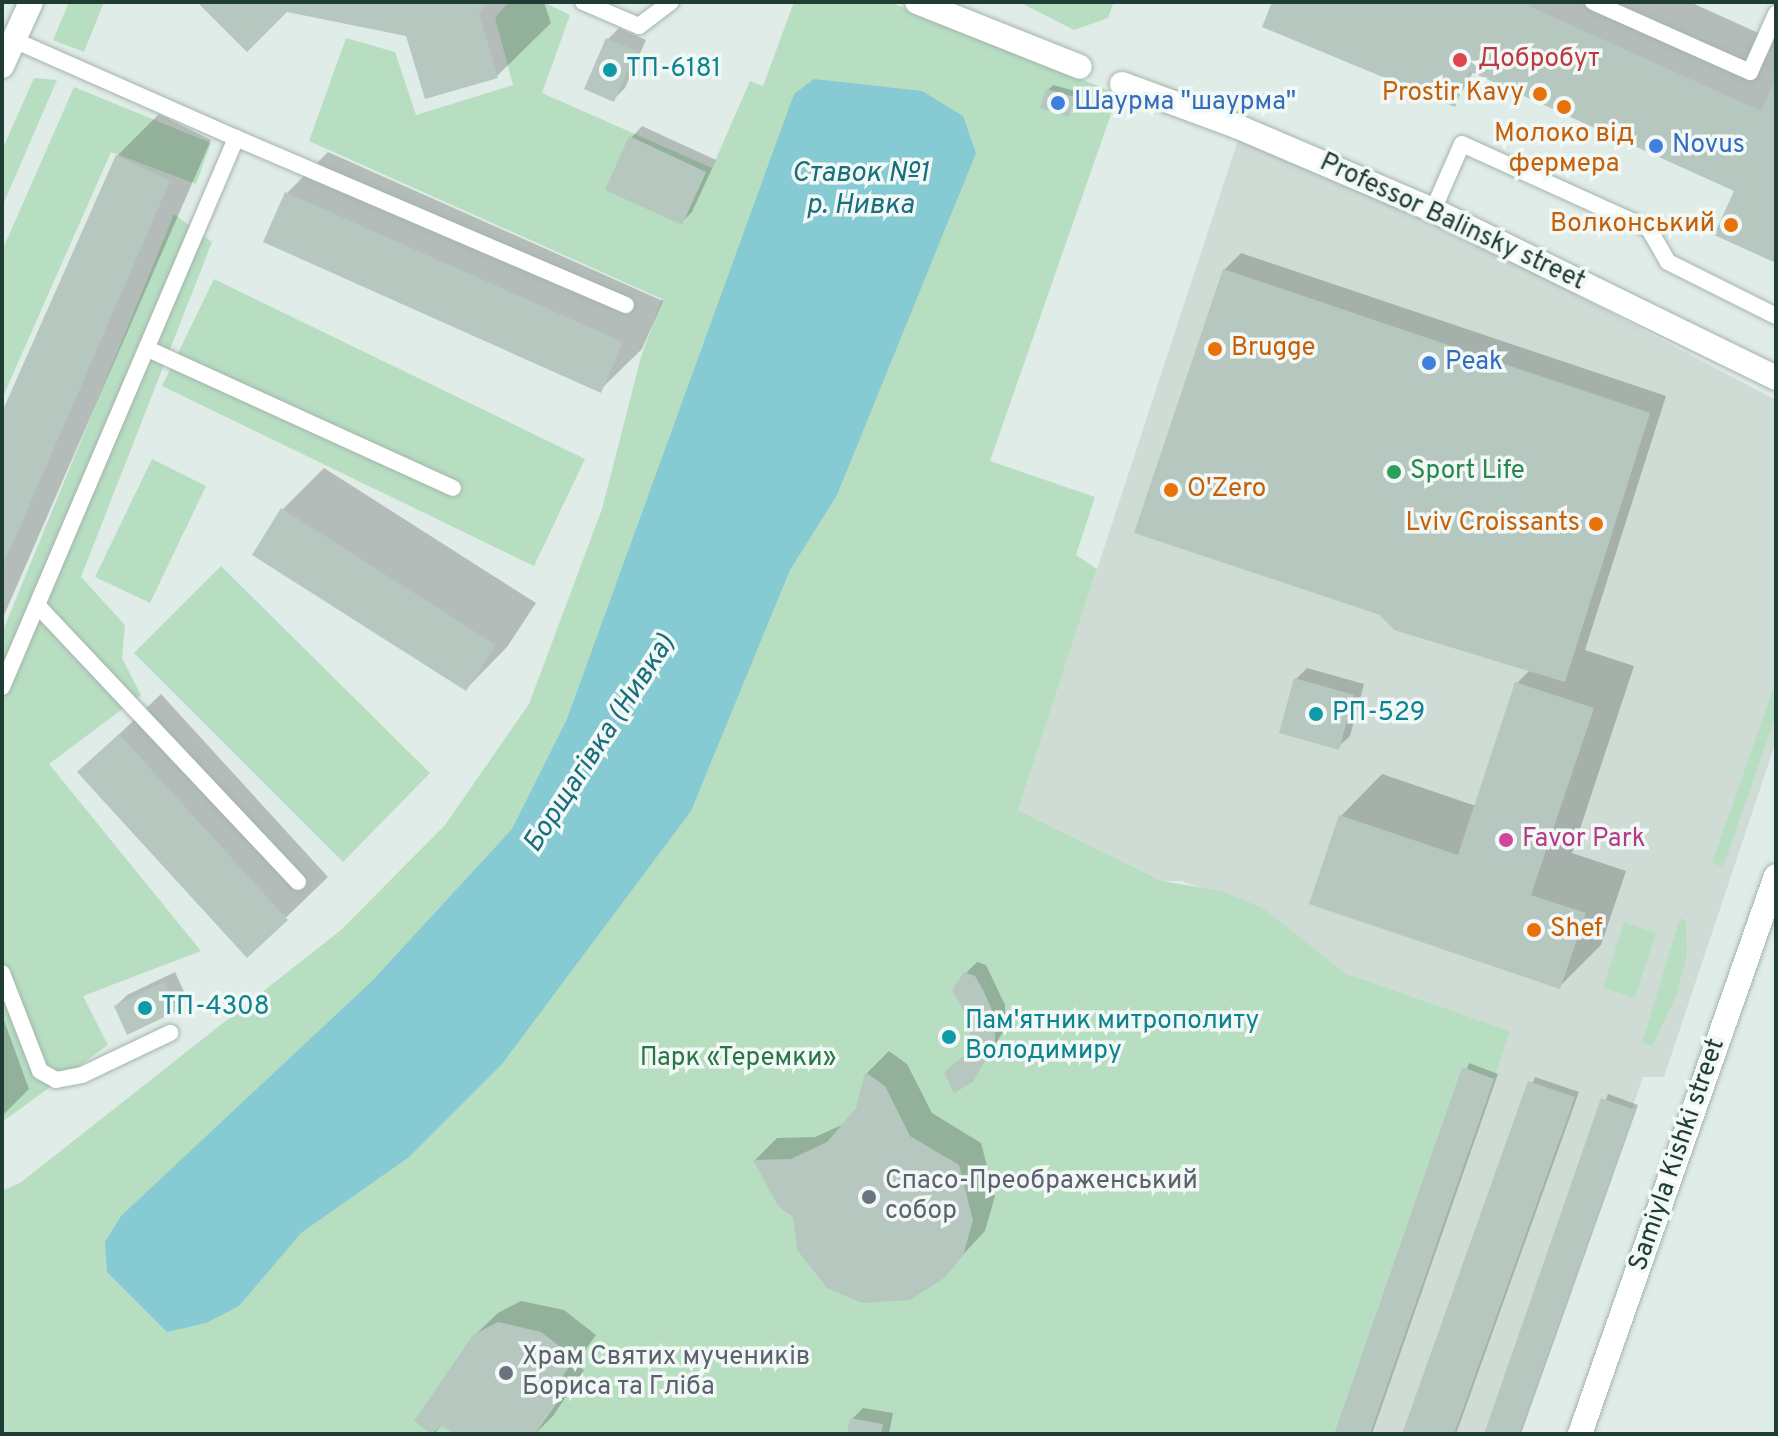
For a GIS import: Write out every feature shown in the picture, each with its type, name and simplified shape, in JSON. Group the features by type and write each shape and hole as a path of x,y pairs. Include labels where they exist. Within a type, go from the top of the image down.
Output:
{"street":[{"path":"2,66 31,2"},
{"path":"917,2 1080,67"},
{"name":"Professor Balinsky street","path":"1122,84 1236,126 1433,210 1776,378"},
{"name":"Samiyla Kishki street","path":"1580,1434 1776,876"}],"lane":[{"path":"583,2 639,26 671,2"},
{"path":"1593,2 1750,72 1776,14"},
{"path":"14,40 626,305"},
{"path":"2,687 236,138"},
{"path":"1433,210 1462,144 1649,229 1668,262 1776,316"},
{"path":"148,349 453,488"},
{"path":"38,606 298,882"},
{"path":"2,973 40,1071 56,1080 82,1075 170,1033"}],"shaded area":[{"path":"1239,137 1451,229 1776,400 1776,741 1664,1077 1643,1077 1519,1434 1334,1434 1462,1067 1510,1031 1345,973 1259,906 1181,881 1162,881 1018,810"}],"green space":[{"path":"69,2 104,2 84,52 53,40"},
{"name":"Парк «Теремки»","path":"509,2 543,2 570,15 542,93 712,168 750,81 763,86 794,2 889,2 1118,94 990,461 1095,497 1076,555 1097,569 1018,810 1162,881 1221,891 1263,908 1345,973 1510,1031 1494,1079 1462,1067 1334,1434 2,1434 2,1191 20,1183 341,930 445,825 529,704 602,509 641,357 662,299 309,141 346,38 395,52 416,115 513,85 495,18"},
{"path":"1019,2 1114,2 1108,18 1074,30"},
{"path":"34,78 57,80 2,207 2,150"},
{"path":"74,87 211,143 196,184 111,152 2,399 2,251"},
{"path":"174,214 212,242 81,577 125,625 122,658 141,695 49,764 201,951 83,996 108,1045 2,1122 2,633"},
{"path":"214,279 585,459 534,566 162,386"},
{"path":"152,459 206,486 150,603 95,577"},
{"path":"221,566 430,773 343,862 134,653"},
{"path":"1773,689 1776,715 1723,867 1712,863"},
{"path":"1680,918 1686,921 1687,955 1676,996 1652,1046 1642,1043"},
{"path":"1624,922 1656,933 1635,998 1603,988"}],"water":[{"name":"Ставок №1 р. Нивка","path":"814,79 922,91 963,116 976,153 837,495 790,570 691,811 502,1064 409,1157 301,1233 239,1306 206,1323 167,1332 107,1272 105,1242 121,1216 373,980 512,829 567,719 794,94"}],"building":[{"path":"197,2 489,2 479,13 498,78 425,99 406,36 287,12 247,52"},
{"path":"1272,2 1520,2 1761,111 1776,78 1776,263 1714,235 1734,191 1469,71 1455,107 1262,27"},
{"name":"ТП-6181","path":"606,38 636,51 614,102 584,89"},
{"name":"Шаурма \"шаурма\"","path":"1046,89 1075,97 1069,117 1040,108"},
{"path":"629,136 706,172 682,225 605,190"},
{"path":"116,155 170,181 2,568 2,412"},
{"path":"285,192 623,342 601,393 263,242"},
{"path":"1223,269 1650,413 1565,682 1394,630 1380,615 1134,533"},
{"path":"281,508 496,645 466,691 252,555"},
{"name":"РП-529","path":"1294,678 1354,695 1339,750 1279,733"},
{"name":"Favor Park","path":"1515,682 1594,708 1531,895 1586,913 1560,989 1309,904 1339,815 1458,855"},
{"path":"119,734 288,920 247,958 77,772"},
{"path":"964,972 975,976 995,1017 995,1042 973,1082 954,1093 944,1072 968,1052 971,1024 952,990"},
{"name":"ТП-4308","path":"164,982 177,1011 127,1035 114,1006"},
{"path":"1462,1067 1494,1079 1370,1434 1334,1434"},
{"name":"Спасо-Преображенський собор","path":"865,1072 885,1086 910,1136 959,1165 973,1220 963,1256 944,1278 910,1300 862,1303 827,1288 797,1250 793,1217 778,1206 753,1160 791,1159 827,1142 856,1108"},
{"path":"1528,1081 1575,1097 1454,1434 1402,1434"},
{"path":"1601,1098 1635,1110 1519,1434 1484,1434"},
{"name":"Храм Святих мучеників Бориса та Гліба","path":"498,1322 541,1332 575,1358 555,1387 564,1393 535,1434 454,1434 442,1426 431,1434 414,1421 473,1335"},
{"path":"850,1418 883,1424 881,1434 847,1434"}],"place":[{"name":"Добробут","path":"1460,60"},
{"name":"ТП-6181","path":"610,70"},
{"name":"Prostir Kavy","path":"1540,94"},
{"name":"Шаурма \"шаурма\"","path":"1058,103"},
{"name":"Молоко від фермера","path":"1564,107"},
{"name":"Novus","path":"1656,146"},
{"name":"Волконський","path":"1731,225"},
{"name":"Brugge","path":"1215,349"},
{"name":"Peak","path":"1429,363"},
{"name":"Sport Life","path":"1394,472"},
{"name":"O'Zero","path":"1171,490"},
{"name":"Lviv Croissants","path":"1596,524"},
{"name":"РП-529","path":"1316,714"},
{"name":"Favor Park","path":"1506,840"},
{"name":"Shef","path":"1534,930"},
{"name":"ТП-4308","path":"145,1008"},
{"name":"Пам'ятник митрополиту Володимиру","path":"949,1037"},
{"name":"Спасо-Преображенський собор","path":"869,1197"},
{"name":"Храм Святих мучеників Бориса та Гліба","path":"506,1373"}],"water label":[{"name":"Борщагівка (Нивка)","path":"600,744"}]}
